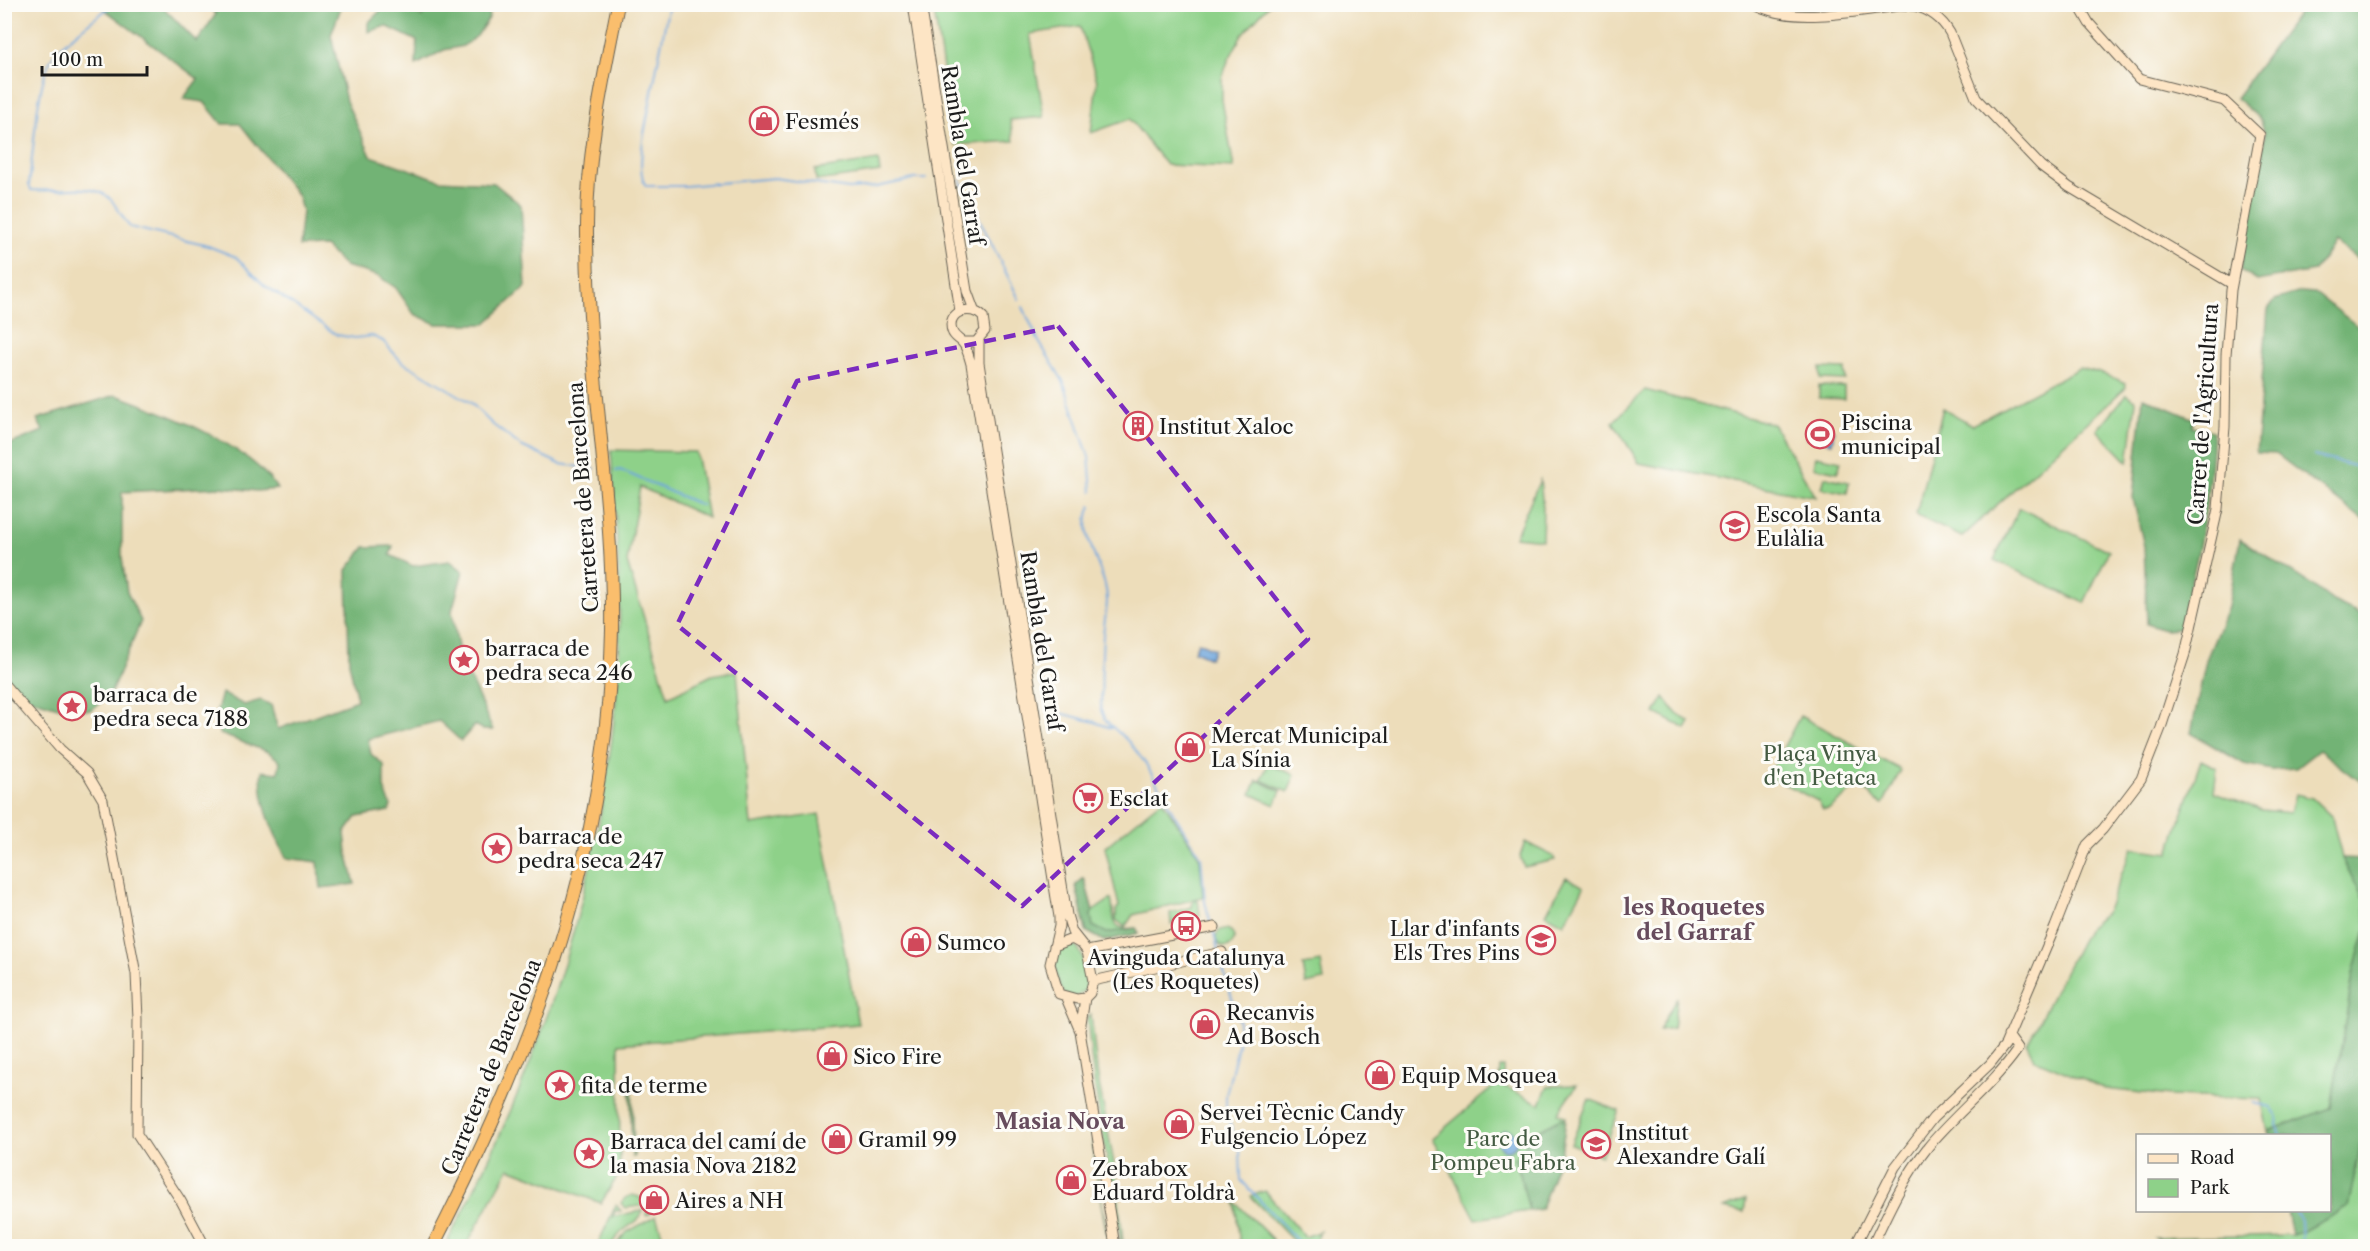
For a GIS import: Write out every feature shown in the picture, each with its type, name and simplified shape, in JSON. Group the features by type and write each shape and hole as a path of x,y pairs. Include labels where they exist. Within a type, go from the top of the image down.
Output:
{"highway":[{"name":"Carretera de Barcelona","path":"433,1246 484,1143 522,1054 553,971 586,856 594,810 607,720 612,574 588,297 586,230 597,115 618,4"},
{"path":"426,1246 478,1145 484,1143"}],"street":[{"name":"Rambla del Garraf","path":"913,4 967,291 974,310 982,316 985,324 985,331 979,339 979,363 1067,915 1072,932 1085,948"},
{"name":"Rambla del Garraf","path":"921,4 960,312 954,318 951,327 956,338 963,342 970,364 1059,917 1054,946"},
{"path":"1754,4 1767,11 1800,15 1847,13 1909,6 1932,13 1945,23 1976,98 2041,166 2069,187 2232,284"},
{"name":"Carrer de l'Agricultura","path":"1855,1246 1895,1167 1933,1118 1999,1054 2005,1045 2087,845 2103,829 2141,779 2185,654 2218,509 2225,427 2226,355 2232,284 2260,135 2224,101 2139,79 2089,23 2078,4"},
{"path":"960,312 974,310"},
{"path":"963,342 971,343 979,339"},
{"path":"4,684 60,749 87,773 103,800 136,974 137,1134 178,1195 205,1246"},
{"path":"1085,948 1215,927"},
{"path":"1080,1031 1085,998 1090,993 1093,981 1085,948 1072,939 1054,946 1050,964 1059,994 1066,998 1085,998"},
{"path":"1093,981 1222,952"},
{"path":"1066,998 1080,1031 1115,1246"},
{"path":"1872,1246 1895,1196 1926,1149 2004,1070 2018,1049 2008,1035"}],"highlighted area":[{"path":"1058,326 1308,639 1022,906 677,625 797,381"}],"green space":[{"path":"2305,4 2365,5 2365,265 2334,242 2314,271 2257,281 2240,270 2265,135 2261,120 2236,98"},
{"path":"103,5 161,5 197,42 216,14 207,5 342,5 331,35 346,101 371,156 440,180 494,183 521,205 526,287 485,324 436,324 414,314 396,288 378,276 345,266 324,246 298,247 302,211 298,196 240,124 222,124 204,102 183,99 198,79 104,9"},
{"path":"386,5 409,5 422,17 424,5 488,5 489,18 477,36 463,46 444,50 416,65 417,41 386,26 368,32 368,23"},
{"path":"933,5 1269,5 1242,35 1222,78 1222,100 1234,168 1166,165 1130,119 1091,133 1097,81 1080,26 1030,34 1044,117 1010,120 1014,141 955,145"},
{"path":"878,160 880,172 816,181 815,170"},
{"path":"2301,292 2315,293 2365,332 2365,521 2276,454 2256,453 2268,309 2275,300"},
{"path":"1820,368 1845,369 1845,380 1820,379"},
{"path":"2079,368 2114,378 2125,383 2126,387 1962,537 1916,514 1943,408 1972,425"},
{"path":"1819,386 1844,387 1844,399 1819,398"},
{"path":"1645,390 1773,424 1816,497 1639,463 1613,422"},
{"path":"2127,394 2136,401 2128,462 2097,430"},
{"path":"116,395 181,421 227,444 265,473 277,489 257,491 220,487 122,492 122,558 127,592 141,621 110,695 91,710 68,710 5,691 5,446 43,431 37,419"},
{"path":"2143,397 2194,419 2192,426 2213,431 2203,522 2182,629 2164,630 2147,624 2144,546 2133,498"},
{"path":"611,450 696,452 708,518 640,487 627,562 668,697 712,675 737,671 751,825 819,814 858,1024 619,1044 620,1172 601,1203 509,1168 466,1246 445,1246 478,1182 535,1049 559,981 579,912 595,842 608,771 618,669 619,575"},
{"path":"1816,456 1841,461 1838,472 1814,467"},
{"path":"1825,477 1849,482 1847,493 1822,488"},
{"path":"1540,480 1543,508 1542,540 1515,537"},
{"path":"2019,508 2109,551 2084,603 1994,560"},
{"path":"2240,539 2333,601 2365,616 2365,785 2319,750 2296,768 2272,770 2244,764 2191,733 2206,660 2228,607"},
{"path":"393,546 390,555 413,566 450,561 463,571 452,611 459,653 493,730 483,730 475,725 461,741 439,721 368,739 371,754 384,765 384,788 391,806 389,811 357,817 345,833 355,884 321,888 318,862 286,858 264,804 262,771 278,773 280,761 268,752 220,734 215,717 222,693 244,705 261,700 271,705 278,729 357,700 349,662 347,570 365,547"},
{"path":"1664,697 1677,714 1690,722 1686,729 1655,713"},
{"name":"Plaça Vinya d'en Petaca","path":"1800,716 1901,770 1883,804 1875,800 1861,784 1829,809 1823,809 1818,801 1768,776"},
{"path":"2201,760 2217,768 2214,793 2262,810 2290,813 2295,794 2312,798 2332,817 2342,858 2365,902 2366,931 2354,969 2331,1108 2268,1131 2261,1099 2170,1096 2105,1089 2034,1059 2027,1044 2088,928 2106,913 2132,848 2169,853"},
{"path":"1268,764 1295,775 1288,792 1261,780"},
{"path":"1257,780 1281,791 1275,805 1251,794"},
{"path":"1162,800 1200,859 1203,897 1133,915 1125,927 1116,920 1116,910 1119,906 1105,847"},
{"path":"1525,842 1553,856 1555,860 1524,867 1520,856"},
{"path":"2342,858 2365,859 2365,902"},
{"path":"1566,877 1584,887 1564,924 1546,914"},
{"path":"1084,878 1093,911 1111,899 1117,925 1121,928 1136,928 1139,933 1104,941 1086,931 1076,885"},
{"path":"1084,878 1093,911 1091,915 1093,926 1107,933 1136,928 1139,933 1104,941 1086,931 1076,885"},
{"path":"1198,900 1200,916 1171,924 1170,913 1192,907 1193,901"},
{"path":"1225,929 1231,932 1234,938 1231,944 1225,947 1219,944 1216,938 1219,932"},
{"path":"2365,931 2365,1137 2362,1138 2348,1207 2292,1235 2287,1212 2331,1212 2331,1134 2269,1134 2268,1131 2331,1108 2354,969"},
{"path":"1069,944 1079,950 1086,969 1086,989 1076,997 1065,995 1056,974 1058,952"},
{"path":"1321,962 1324,980 1306,984 1303,965"},
{"path":"1677,997 1673,1028 1659,1030"},
{"path":"1091,1015 1098,1078 1117,1180 1123,1244 1094,1082 1087,1018"},
{"name":"Parc de Pompeu Fabra","path":"1500,1067 1504,1067 1504,1086 1540,1104 1548,1086 1577,1085 1558,1113 1566,1117 1561,1153 1541,1209 1476,1219 1433,1138 1499,1082"},
{"path":"630,1074 632,1075 634,1157 632,1157"},
{"path":"1589,1099 1619,1111 1601,1156 1571,1144"},
{"path":"1561,1118 1566,1120 1561,1153 1541,1209 1529,1211 1514,1159 1526,1146 1525,1137"},
{"path":"2362,1137 2365,1137 2366,1242 2363,1246 2168,1246 2155,1238 2292,1235 2304,1231 2348,1207"},
{"path":"1092,1140 1109,1246 1098,1187"},
{"path":"1265,1191 1305,1237 1320,1231 1315,1245 1317,1246 1298,1246 1250,1196"},
{"path":"632,1195 645,1201 652,1213 646,1216 647,1205 625,1208 621,1203"},
{"path":"1746,1199 1744,1212 1724,1208"},
{"path":"1235,1202 1272,1239 1274,1246 1240,1246"},
{"path":"616,1205 621,1211 615,1211 613,1217 643,1210 642,1214 610,1246 597,1246"},
{"path":"656,1216 666,1246 615,1246 627,1232"}],"water":[{"name":"Piscina municipal","path":"1809,426 1834,431 1832,443 1807,438"},
{"path":"1198,642 1214,649 1210,658 1194,651"},
{"path":"1507,1130 1514,1133 1517,1140 1514,1147 1507,1150 1500,1147 1497,1140 1500,1133"}],"waterway":[{"path":"113,4 66,42 53,56 48,66 36,118 29,185 31,190 80,189 99,192 110,198 130,227 208,246 236,257 264,285 337,335 355,338 372,336 383,341 401,361 470,402 492,424 521,446 560,464 595,469"},
{"path":"669,4 643,139 641,169 646,186 685,186 775,178 849,189 926,179"},
{"path":"960,180 1019,299"},
{"path":"1023,307 1038,340 1063,381 1089,457 1092,492"},
{"path":"2314,456 2366,469"},
{"path":"616,471 620,470 701,505"},
{"path":"1091,506 1088,516 1088,536 1105,585 1107,598 1102,645 1101,710 1105,720 1129,742 1146,764 1201,856 1205,902 1211,924"},
{"path":"1049,710 1111,728"},
{"path":"1213,930 1218,950"},
{"path":"1219,956 1239,1021 1238,1045 1226,1095 1226,1113 1240,1151 1241,1180 1302,1246"},
{"path":"2254,1103 2271,1107 2278,1117 2279,1134"},
{"path":"2295,1212 2301,1220 2302,1246"}],"place":[{"name":"Fesmés","path":"764,121"},
{"name":"Institut Xaloc","path":"1138,426"},
{"name":"Piscina municipal","path":"1820,434"},
{"name":"Escola Santa Eulàlia","path":"1735,526"},
{"name":"barraca de pedra seca 246","path":"464,660"},
{"name":"barraca de pedra seca 7188","path":"72,706"},
{"name":"Mercat Municipal La Sínia","path":"1190,747"},
{"name":"Esclat","path":"1088,798"},
{"name":"barraca de pedra seca 247","path":"497,848"},
{"name":"Avinguda Catalunya (Les Roquetes)","path":"1186,926"},
{"name":"Llar d'infants Els Tres Pins","path":"1541,940"},
{"name":"Sumco","path":"916,942"},
{"name":"Recanvis Ad Bosch","path":"1205,1024"},
{"name":"Sico Fire","path":"832,1056"},
{"name":"Equip Mosquea","path":"1380,1075"},
{"name":"fita de terme","path":"560,1085"},
{"name":"Servei Tècnic Candy Fulgencio López","path":"1179,1124"},
{"name":"Gramil 99","path":"837,1139"},
{"name":"Institut Alexandre Galí","path":"1596,1144"},
{"name":"Barraca del camí de la masia Nova 2182","path":"589,1153"},
{"name":"Zebrabox Eduard Toldrà","path":"1071,1180"},
{"name":"Aires a NH","path":"654,1200"}],"district":[{"name":"les Roquetes del Garraf","path":"1694,920"},
{"name":"Masia Nova","path":"1060,1121"}]}
